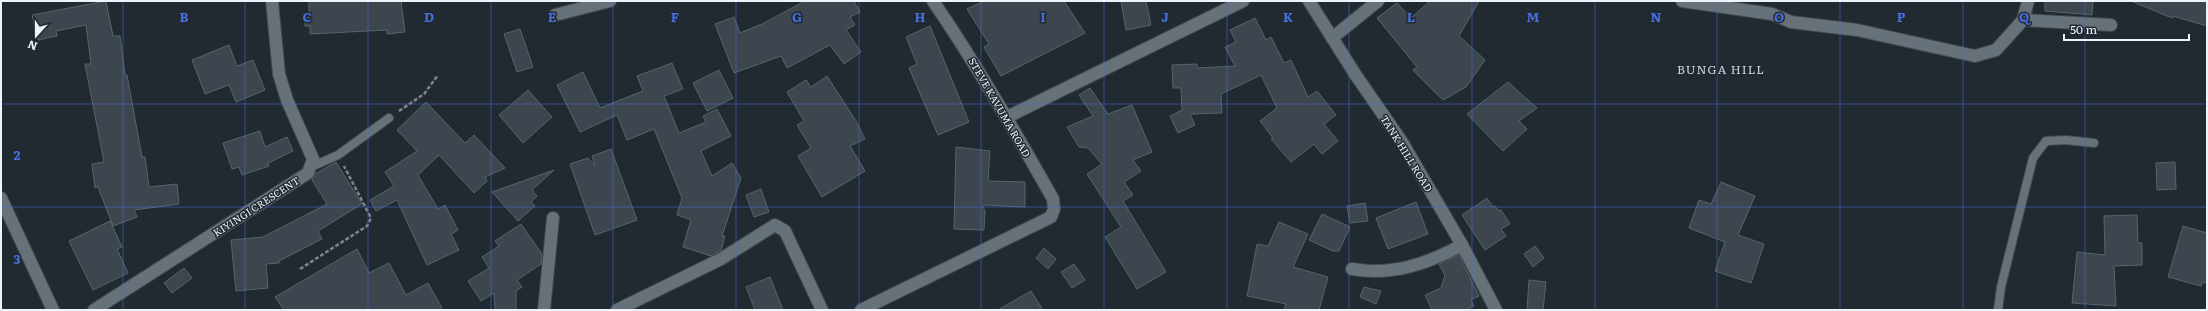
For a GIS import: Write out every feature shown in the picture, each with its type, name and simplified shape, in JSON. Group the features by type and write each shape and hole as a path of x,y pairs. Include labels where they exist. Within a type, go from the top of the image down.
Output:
{"street":[{"path":"272,1 279,74 287,100 313,159 311,167"},
{"path":"555,15 610,1"},
{"name":"STEVE KAVUMA ROAD","path":"861,310 1051,217 1054,209 1052,199 1007,117 962,43 933,1"},
{"path":"1007,117 1243,1"},
{"name":"TANK HILL ROAD","path":"1310,1 1332,38 1402,142 1462,245 1496,310"},
{"path":"1332,38 1378,1"},
{"path":"1682,1 1772,14 1791,22 1858,30 1975,56 1996,50 2022,20 2028,1"},
{"path":"2022,20 2111,25"},
{"name":"KIYINGI CRESCENT","path":"94,310 308,173 311,167"},
{"path":"1,198 53,310"},
{"path":"544,310 553,218"},
{"path":"617,310 721,259 775,225 785,231 822,310"},
{"path":"1352,268 1370,272 1396,270 1420,265 1462,245"}],"lane":[{"path":"311,167 338,155 388,118"},
{"path":"1998,310 2001,287 2033,158 2046,141 2066,140 2094,143"}],"path":[{"path":"388,118 424,94 438,75"},
{"path":"300,270 367,226 371,218 338,155"}],"building":[{"path":"106,1 113,36 120,36 125,75 127,75 142,157 145,157 149,187 177,184 179,204 134,210 137,217 113,226 98,187 95,188 92,164 104,162 85,64 91,64 86,25 56,31 57,36 38,40 32,15"},
{"path":"309,1 401,1 405,32 387,34 387,30 310,34 310,26 305,26 305,13 309,13"},
{"path":"805,1 854,1 860,12 850,17 855,25 846,30 861,52 844,64 830,45 787,68 781,56 734,73 715,24 734,17 740,33 762,24"},
{"path":"984,1 1064,1 1085,33 1001,76 984,47 989,44 967,9"},
{"path":"1121,1 1146,1 1151,25 1126,30"},
{"path":"1430,1 1479,1 1459,36 1485,60 1466,87 1443,100 1413,70 1417,67 1377,18 1397,3 1411,18"},
{"path":"2045,1 2093,1 2092,15 2045,11"},
{"path":"2131,1 2207,1 2207,26 2173,16 2172,18"},
{"path":"1255,18 1266,40 1271,37 1284,63 1291,60 1308,97 1317,91 1336,115 1324,124 1338,141 1322,154 1314,144 1291,162 1271,139 1273,138 1260,121 1277,108 1261,75 1221,94 1222,113 1190,114 1195,125 1178,133 1170,116 1182,110 1181,88 1173,88 1172,65 1197,64 1197,68 1235,66 1225,47 1236,42 1230,30"},
{"path":"930,26 969,122 938,135 909,68 917,64 906,37"},
{"path":"520,29 533,67 517,72 504,34"},
{"path":"229,45 237,66 253,60 265,90 236,102 229,85 205,94 192,60"},
{"path":"672,63 683,89 664,96 679,133 706,122 703,116 717,109 731,136 701,151 712,176 732,163 741,178 722,236 725,236 721,250 711,256 683,247 691,220 677,215 682,198 654,129 627,140 617,115 580,132 557,85 583,72 600,108 643,91 637,76"},
{"path":"719,70 733,98 707,111 693,83"},
{"path":"827,76 856,121 865,139 850,146 865,171 822,197 798,156 811,148 797,125 804,121 787,92 806,80 811,87"},
{"path":"1508,82 1537,108 1519,121 1527,129 1503,151 1467,114"},
{"path":"1090,88 1108,114 1132,105 1152,152 1133,160 1141,171 1124,182 1133,195 1123,201 1166,272 1137,289 1105,237 1121,227 1087,174 1102,164 1088,148 1079,147 1067,127 1093,116 1079,95"},
{"path":"528,90 552,117 523,143 499,115"},
{"path":"426,102 465,143 474,135 505,168 485,177 487,181 474,193 439,155 418,175 438,209 445,205 458,230 451,234 459,250 427,265 397,200 376,211 370,200 394,186 385,172 417,151 397,130"},
{"path":"260,131 265,147 287,137 293,151 268,163 269,166 242,175 239,167 232,169 223,143"},
{"path":"956,147 990,151 988,181 1025,182 1025,207 985,205 983,207 985,211 984,230 954,229"},
{"path":"611,149 637,220 595,235 570,164 588,158 595,166 592,156"},
{"path":"336,162 362,204 318,231 322,239 279,261 279,263 266,264 268,288 236,291 231,240 263,237 327,204 312,180 315,174"},
{"path":"2175,162 2176,189 2157,190 2156,163"},
{"path":"554,170 532,190 537,196 531,202 535,206 518,221 492,192"},
{"path":"1721,182 1755,196 1738,235 1764,244 1751,283 1715,271 1725,242 1689,228 1699,200 1711,204"},
{"path":"761,189 769,212 754,217 746,195"},
{"path":"1487,198 1493,207 1495,206 1499,211 1501,210 1510,224 1501,229 1506,236 1485,250 1462,215"},
{"path":"1416,202 1428,234 1388,249 1376,218"},
{"path":"1365,203 1368,221 1350,223 1347,206"},
{"path":"1322,214 1350,227 1339,251 1333,251 1309,240"},
{"path":"2137,215 2138,243 2142,243 2142,265 2114,266 2116,306 2072,303 2077,252 2105,255 2104,216"},
{"path":"110,221 122,247 117,249 128,273 93,290 69,241"},
{"path":"1279,222 1308,234 1293,267 1328,277 1319,310 1284,310 1286,304 1247,296 1257,244 1268,246"},
{"path":"521,224 542,254 541,264 517,280 522,287 516,291 516,310 495,310 494,293 481,301 468,281 489,268 482,257 499,246 495,241"},
{"path":"2183,226 2207,233 2207,283 2203,282 2201,286 2168,277"},
{"path":"1535,246 1544,258 1533,267 1524,254"},
{"path":"1044,248 1056,259 1048,269 1036,258"},
{"path":"357,249 369,273 389,263 406,295 428,283 443,310 284,310 275,297"},
{"path":"1459,255 1479,296 1471,300 1474,306 1464,310 1432,310 1425,295 1441,288 1445,275 1439,264"},
{"path":"1074,264 1085,280 1072,288 1061,272"},
{"path":"184,268 192,278 172,293 164,283"},
{"path":"770,277 783,310 755,310 746,287"},
{"path":"1529,280 1546,282 1543,310 1527,310"},
{"path":"1364,287 1381,291 1376,304 1360,297"},
{"path":"1031,291 1043,310 998,310"}],"district":[{"name":"BUNGA HILL","path":"1721,69"}]}
